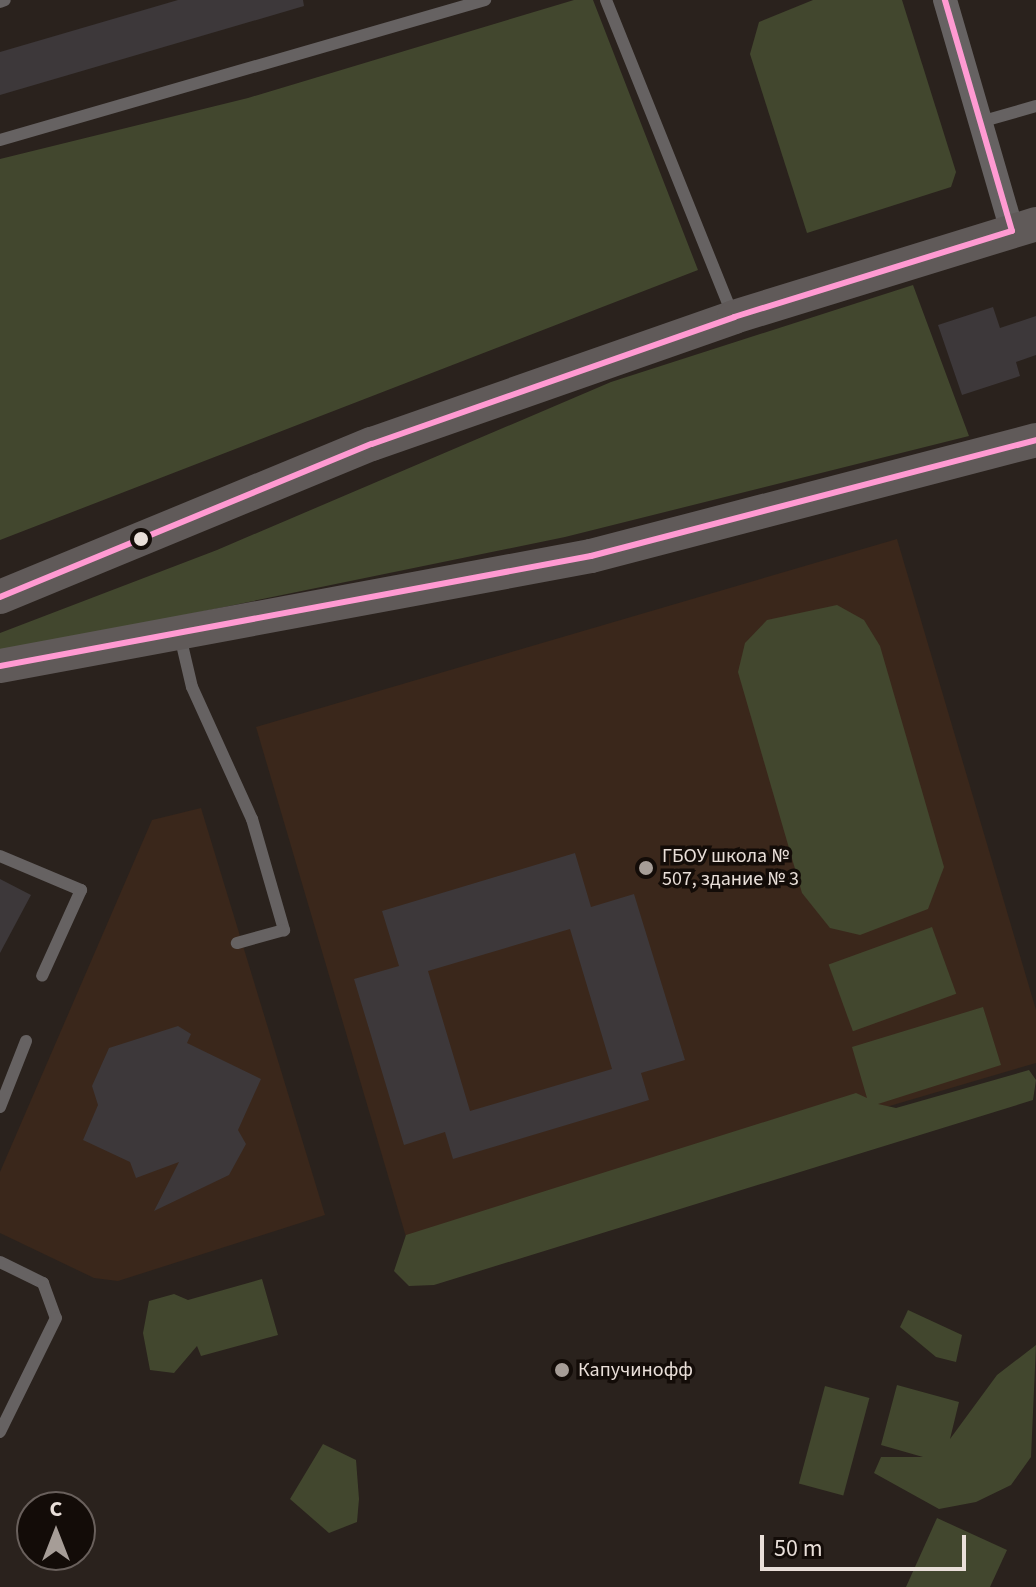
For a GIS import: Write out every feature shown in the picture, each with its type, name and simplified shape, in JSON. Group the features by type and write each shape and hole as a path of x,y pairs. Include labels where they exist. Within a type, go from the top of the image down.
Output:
{"main road":[{"path":"0,597 372,444 734,317 1024,228"},
{"path":"0,666 591,556 1036,440"}],"street":[{"path":"945,0 980,122 1024,228"}],"lane":[{"path":"0,140 485,0"},
{"path":"606,0 734,317"},
{"path":"980,122 1036,106"},
{"path":"179,632 192,687 252,819 284,930 237,943"},
{"path":"0,856 81,890 42,976"},
{"path":"1,1101 26,1041"},
{"path":"0,1262 43,1283 56,1318 0,1432"}],"shaded area":[{"name":"ГБОУ школа № 507, здание № 3","path":"897,539 1036,1010 1036,1063 409,1247 256,727"},
{"path":"201,808 325,1215 118,1281 94,1278 0,1233 0,1172 152,820"}],"green space":[{"path":"574,0 593,0 698,270 0,540 0,159 248,98"},
{"path":"813,0 902,0 956,172 951,187 807,233 750,54 759,22"},
{"path":"913,285 969,436 565,537 0,653 0,633 217,550 611,382"},
{"path":"837,605 864,620 880,646 944,867 928,909 860,935 830,928 802,893 738,672 745,643 767,620"},
{"path":"932,927 956,994 853,1031 829,965"},
{"path":"983,1007 1001,1065 878,1104 896,1108 1029,1070 1036,1080 1033,1100 434,1285 409,1286 394,1271 406,1235 856,1093 867,1098 852,1047"},
{"path":"262,1279 278,1335 201,1356 197,1346 174,1373 150,1370 143,1333 149,1301 174,1294 188,1300"},
{"path":"908,1310 962,1335 956,1362 936,1357 900,1327"},
{"path":"1036,1345 1031,1457 1011,1485 976,1502 939,1509 874,1473 881,1457 923,1457 881,1445 897,1385 959,1402 950,1439 997,1375"},
{"path":"825,1386 869,1398 843,1495 799,1484"},
{"path":"323,1444 356,1460 359,1499 357,1522 329,1533 290,1499"},
{"path":"937,1518 1007,1550 990,1587 906,1587"}],"building":[{"path":"178,0 303,0 304,6 0,95 0,52"},
{"path":"993,307 1000,328 1036,316 1036,355 1016,362 1020,376 962,395 938,325"},
{"path":"575,853 591,907 634,894 685,1060 641,1073 649,1100 603,1114 453,1159 445,1132 404,1145 354,979 399,966 382,911","holes":["570,929 612,1069 470,1111 428,971"]},
{"path":"0,879 31,895 0,953"},
{"path":"178,1026 191,1034 187,1043 261,1079 238,1130 246,1144 229,1175 154,1211 179,1162 136,1178 130,1162 83,1140 98,1105 92,1086 109,1048"}],"transit line":[{"path":"0,597 372,444 734,317 1012,231 945,0"},
{"path":"0,666 591,556 1036,440"}],"place":[{"name":"ГБОУ школа № 507, здание № 3","path":"646,868"},
{"name":"Капучинофф","path":"562,1370"}]}
